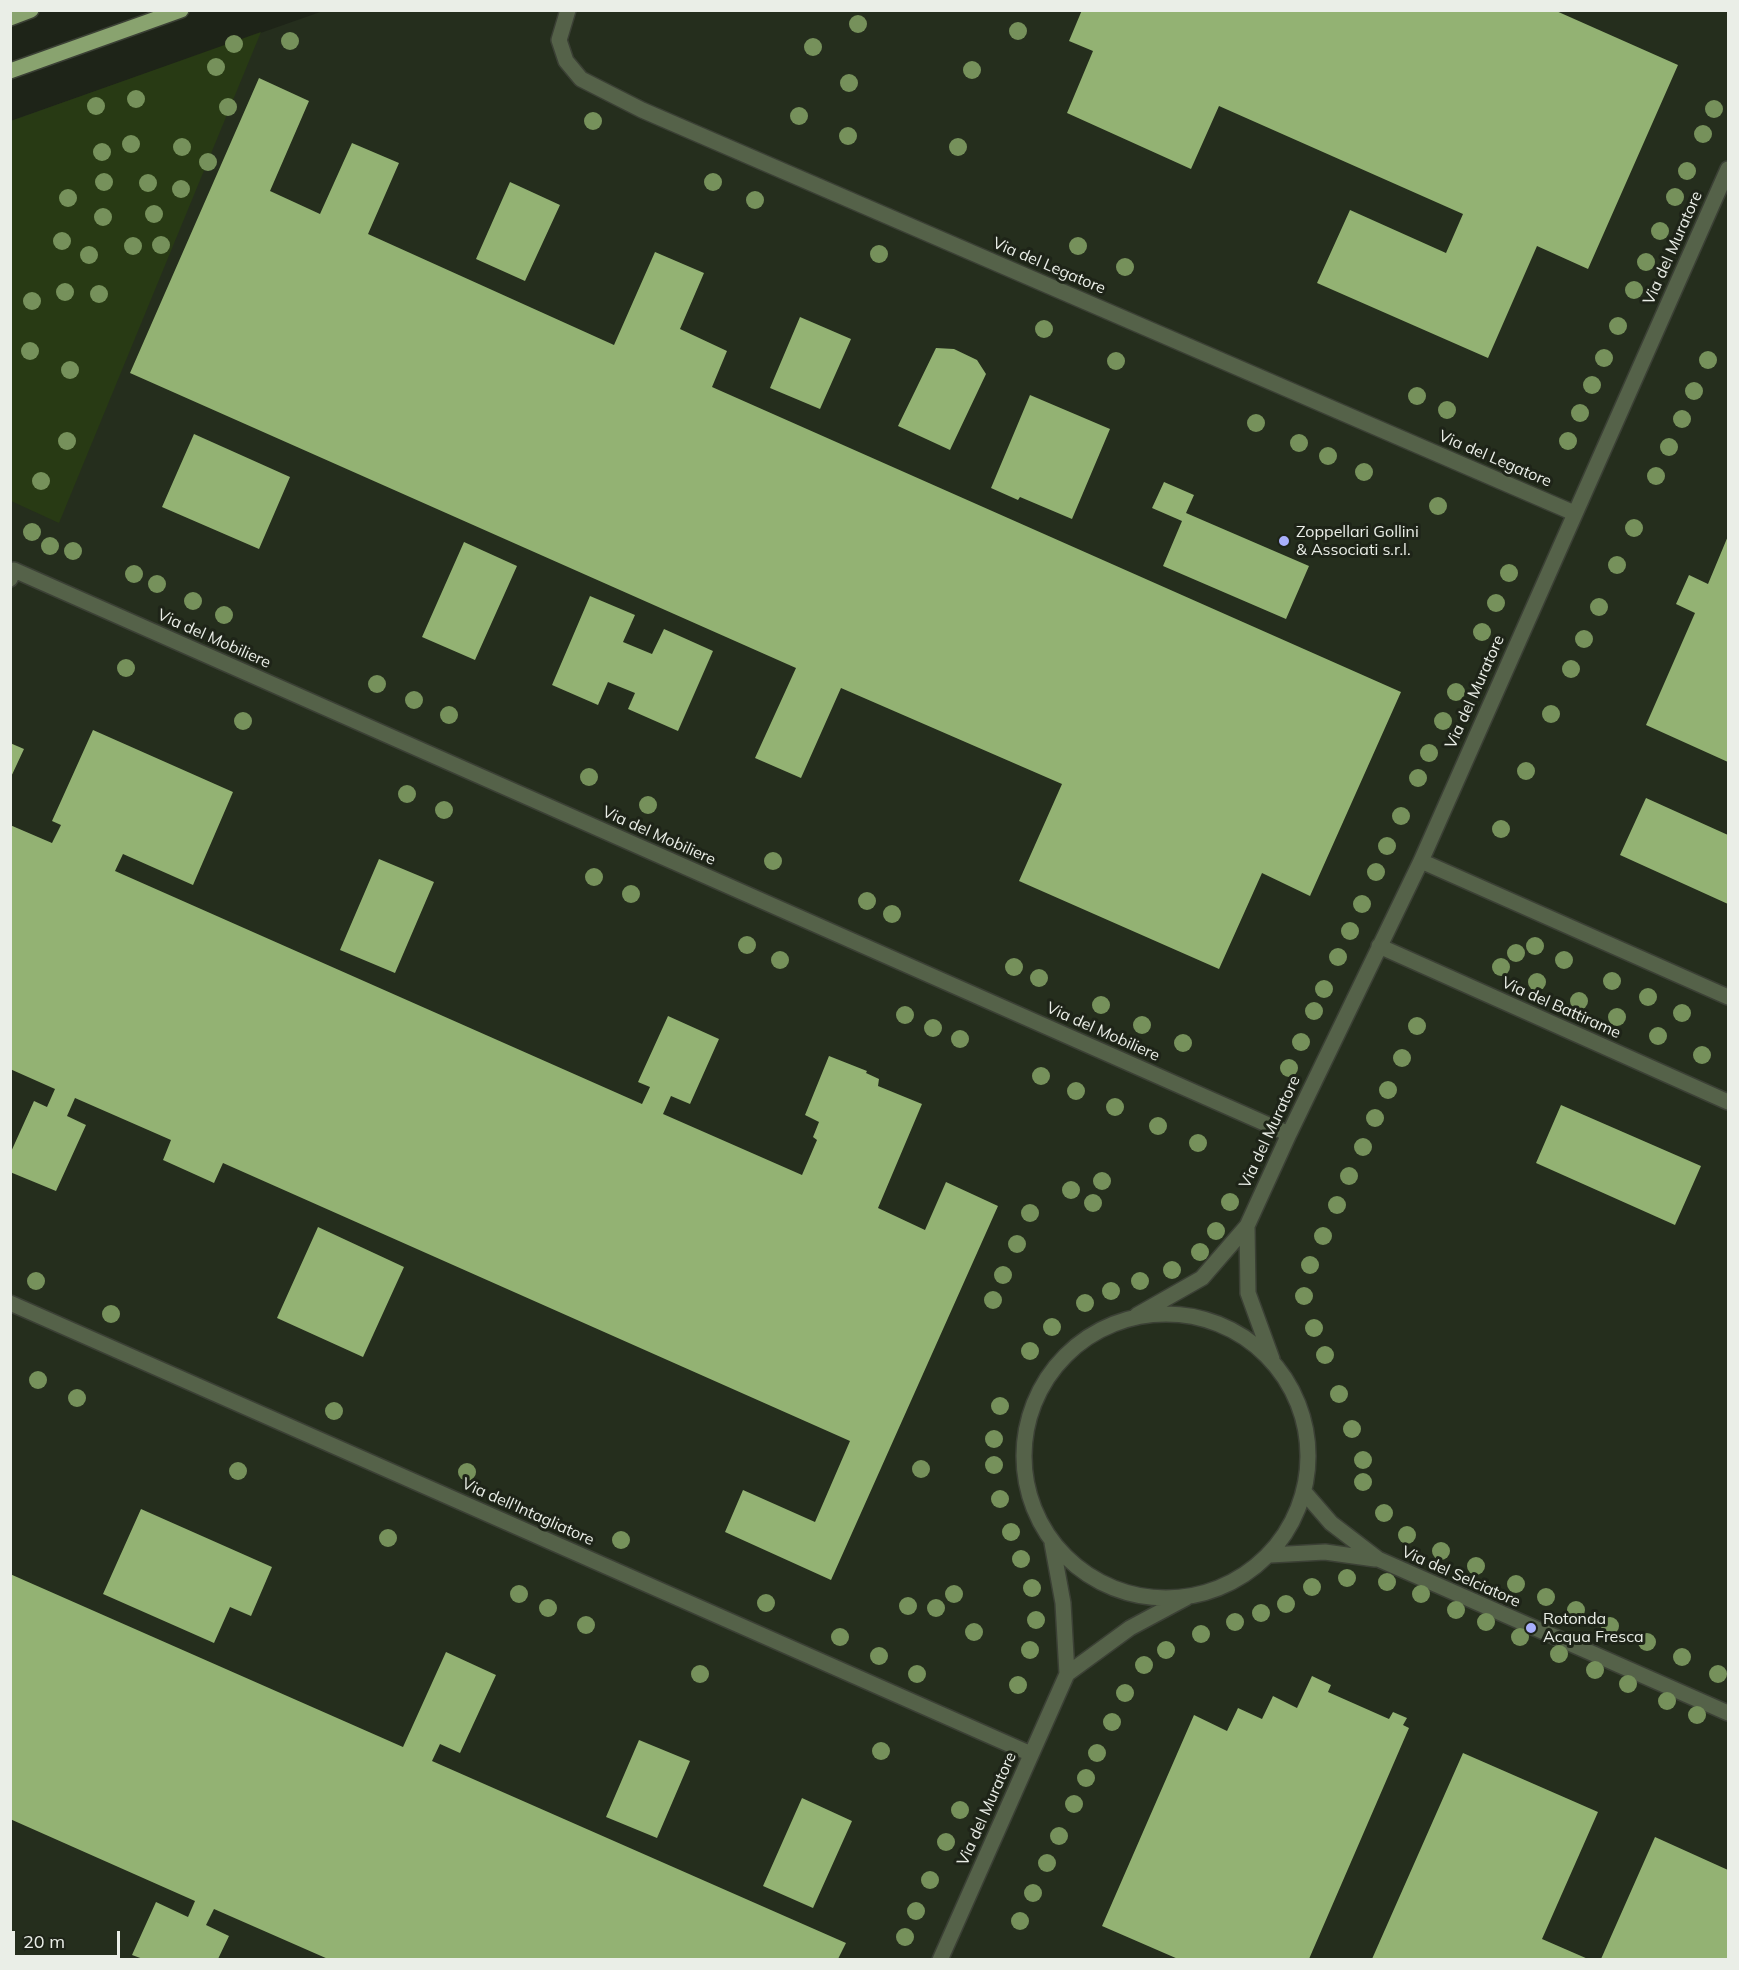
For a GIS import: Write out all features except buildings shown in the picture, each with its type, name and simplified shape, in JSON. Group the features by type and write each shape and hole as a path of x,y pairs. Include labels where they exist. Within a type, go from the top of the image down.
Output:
{"main road":[{"path":"10,18 31,10"},
{"path":"10,71 181,10"}],"street":[{"name":"Via del Legatore","path":"568,10 559,40 566,61 581,79 642,110 1574,513"},
{"name":"Via del Muratore","path":"1137,1315 1202,1278 1246,1226 1420,861 1728,169"},
{"name":"Via del Mobiliere","path":"12,573 1289,1134"},
{"path":"1420,861 1728,997"},
{"name":"Via del Battirame","path":"1379,946 1728,1102"},
{"name":"Via del Muratore","path":"1246,1226 1248,1293 1272,1359"},
{"name":"Via dell'Intagliatore","path":"10,1303 1031,1754"},
{"path":"1186,1314 1233,1329 1272,1359 1298,1399 1309,1445 1305,1493 1291,1526 1270,1555 1232,1583 1187,1597 1149,1598 1113,1588 1079,1570 1053,1543 1029,1501 1022,1453 1031,1406 1055,1364 1084,1339 1092,1333 1137,1315 1186,1314"},
{"name":"Via del Selciatore","path":"1305,1493 1330,1523 1378,1559 1728,1713"},
{"name":"Via del Muratore","path":"940,1959 1067,1674 1063,1603 1053,1543"},
{"name":"Via del Selciatore","path":"1270,1555 1325,1552 1378,1559"},
{"name":"Via del Muratore","path":"1067,1674 1130,1628 1187,1597"}],"shaded area":[{"path":"323,11 1728,11 1728,1959 11,1959 10,121"}],"green space":[{"path":"261,32 59,523 11,501 11,121"}],"place":[{"name":"Zoppellari Gollini & Associati s.r.l.","path":"1284,541"},
{"name":"Rotonda Acqua Fresca","path":"1531,1628"}]}
